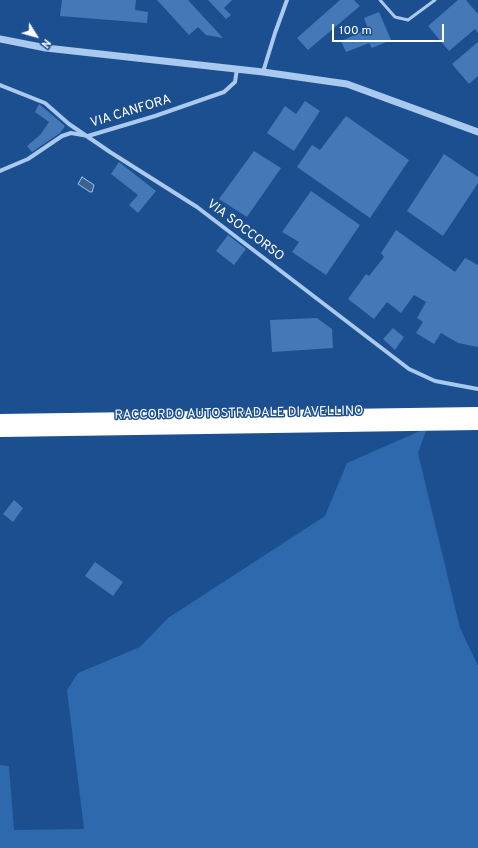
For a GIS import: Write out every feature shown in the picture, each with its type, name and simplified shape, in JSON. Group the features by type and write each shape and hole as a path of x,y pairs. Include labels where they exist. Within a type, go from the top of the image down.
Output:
{"highway":[{"name":"RACCORDO AUTOSTRADALE DI AVELLINO","path":"0,420 478,413"},
{"name":"RACCORDO AUTOSTRADALE DI AVELLINO","path":"0,431 478,424"}],"street":[{"path":"263,72 287,0"},
{"path":"0,39 46,48 263,72 347,84 478,132"},
{"name":"VIA CANFORA","path":"0,171 28,159 62,136 71,133 88,136 155,116 224,92 235,82 237,69"},
{"name":"VIA SOCCORSO","path":"0,85 45,103 69,124 197,207 409,369 435,381 478,389"}],"lane":[{"path":"380,0 395,17 408,20 435,0"}],"shaded area":[{"path":"82,177 94,185 92,192 78,184"},
{"path":"427,428 418,453 460,628 478,666 478,848 0,848 0,765 9,766 14,830 84,829 67,690 78,673 140,647 168,618 325,516 347,463"}],"building":[{"path":"62,0 136,0 135,10 148,12 147,23 60,16"},
{"path":"157,0 188,0 223,38 206,35 198,27 189,35"},
{"path":"208,0 232,0 224,8 231,15 226,19"},
{"path":"340,0 354,0 360,6 308,50 297,38"},
{"path":"458,0 466,0 478,14 478,33 475,29 449,51 428,26"},
{"path":"379,12 391,40 372,48 369,43 346,52 341,41 368,29 364,18"},
{"path":"478,42 478,76 469,84 452,64"},
{"path":"305,101 320,111 294,151 267,133 285,106 296,114"},
{"path":"39,104 65,126 60,133 32,152 27,146 40,135 49,122 35,112"},
{"path":"346,116 409,160 370,218 297,167 312,145 320,150"},
{"path":"254,151 281,168 247,217 219,199"},
{"path":"444,154 478,177 478,183 443,236 407,211"},
{"path":"119,162 156,191 138,213 129,205 138,195 111,174"},
{"path":"311,191 360,225 326,275 292,252 299,242 282,232"},
{"path":"396,230 455,272 465,258 478,265 478,347 458,343 441,333 434,344 416,333 423,322 417,318 426,302 414,295 401,313 387,302 374,319 348,299 366,274 369,276 384,257 381,253"},
{"path":"228,235 246,249 234,265 216,251"},
{"path":"317,318 332,329 333,348 272,352 270,320"},
{"path":"393,328 404,337 395,350 383,339"},
{"path":"14,500 23,508 13,522 3,514"},
{"path":"95,562 123,582 113,596 85,576"}]}
